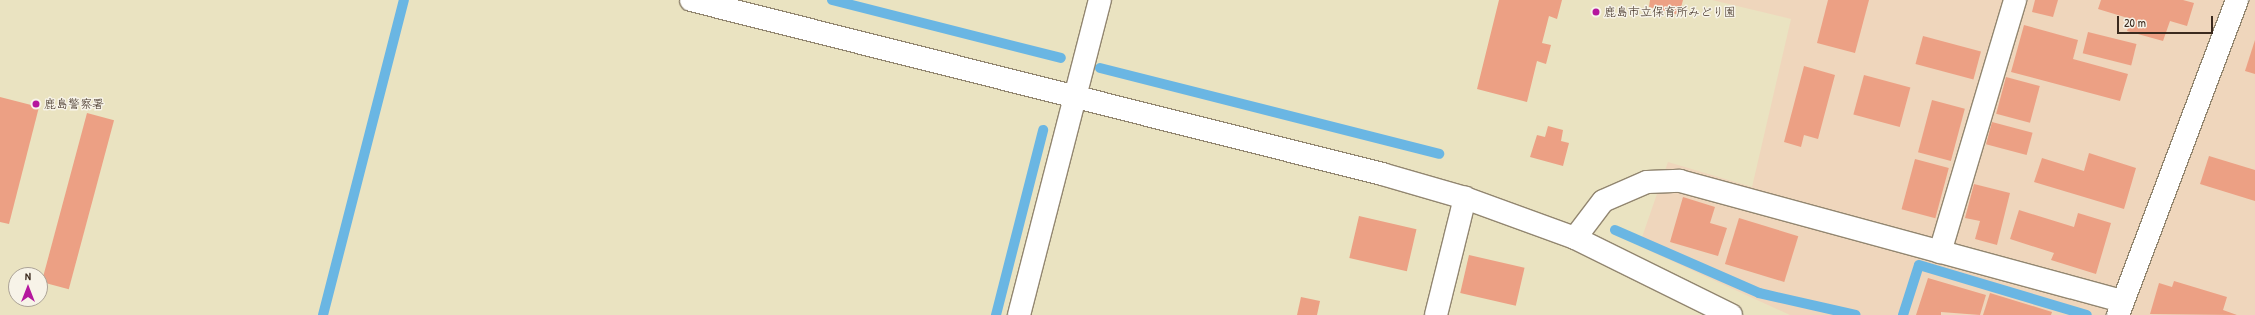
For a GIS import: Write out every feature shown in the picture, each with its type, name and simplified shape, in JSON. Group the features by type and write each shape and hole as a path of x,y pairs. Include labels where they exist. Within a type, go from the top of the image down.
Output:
{"street":[{"path":"692,0 1382,174 1465,198 1575,238 1731,315"},
{"path":"1019,315 1100,0"},
{"path":"1940,252 2015,0"},
{"path":"1575,238 1603,201 1647,182 1680,181 1940,252 2121,308 2237,0"},
{"path":"1436,315 1465,198"}],"shaded area":[{"path":"1712,0 2255,0 2255,315 1790,315 1639,246 1668,162 1752,187 1791,19"}],"building":[{"path":"1499,0 1562,0 1557,19 1549,16 1542,43 1551,45 1546,64 1537,61 1527,102 1477,89"},
{"path":"1650,0 1683,0 1679,15 1649,7"},
{"path":"1828,0 1869,0 1855,53 1817,43"},
{"path":"2035,0 2058,0 2053,17 2032,12"},
{"path":"2101,0 2183,0 2194,3 2187,26 2170,21 2163,41 2127,31 2131,19 2098,9"},
{"path":"2024,25 2078,40 2073,59 2128,74 2120,101 2011,72"},
{"path":"2088,32 2137,44 2131,65 2083,53"},
{"path":"1923,36 1981,52 1973,80 1915,64"},
{"path":"2255,40 2255,74 2245,71"},
{"path":"1804,66 1835,75 1818,139 1804,135 1801,147 1784,142"},
{"path":"1864,75 1910,87 1900,127 1853,115"},
{"path":"2006,77 2040,86 2030,123 1996,114"},
{"path":"0,97 39,107 9,224 0,222"},
{"path":"1932,100 1965,109 1951,161 1918,152"},
{"path":"87,113 114,120 69,289 48,284 48,267 46,267"},
{"path":"1992,122 2033,133 2027,155 1986,144"},
{"path":"1548,126 1563,130 1561,141 1569,143 1563,166 1530,157 1537,135 1545,137"},
{"path":"2089,153 2136,168 2124,209 2034,182 2042,158 2084,171"},
{"path":"2209,156 2255,170 2255,201 2200,184"},
{"path":"1915,159 1949,168 1935,218 1902,209"},
{"path":"1974,184 2010,193 1997,245 1975,239 1980,221 1965,218"},
{"path":"1683,197 1715,207 1710,223 1727,228 1718,256 1670,242"},
{"path":"2019,210 2074,227 2078,213 2111,223 2096,274 2051,260 2054,253 2010,239"},
{"path":"1359,216 1416,229 1407,271 1349,258"},
{"path":"1739,218 1798,236 1784,282 1725,264"},
{"path":"1469,255 1525,268 1516,306 1460,293"},
{"path":"1928,278 1986,295 1980,315 1941,312 1941,315 1916,315"},
{"path":"2174,281 2227,297 2223,310 2237,315 2150,314 2159,283 2172,287"},
{"path":"1990,293 2052,312 2051,315 1983,315"},
{"path":"1301,297 1320,301 1317,315 1297,315"}],"waterway":[{"path":"323,315 404,0"},
{"path":"832,0 1061,58"},
{"path":"1100,68 1439,154"},
{"path":"996,315 1043,130"},
{"path":"1615,230 1759,293 1856,315"},
{"path":"1903,315 1919,265 2087,315"}],"place":[{"name":"鹿島市立保育所みどり園","path":"1596,12"},
{"name":"鹿島警察署","path":"36,104"}]}
